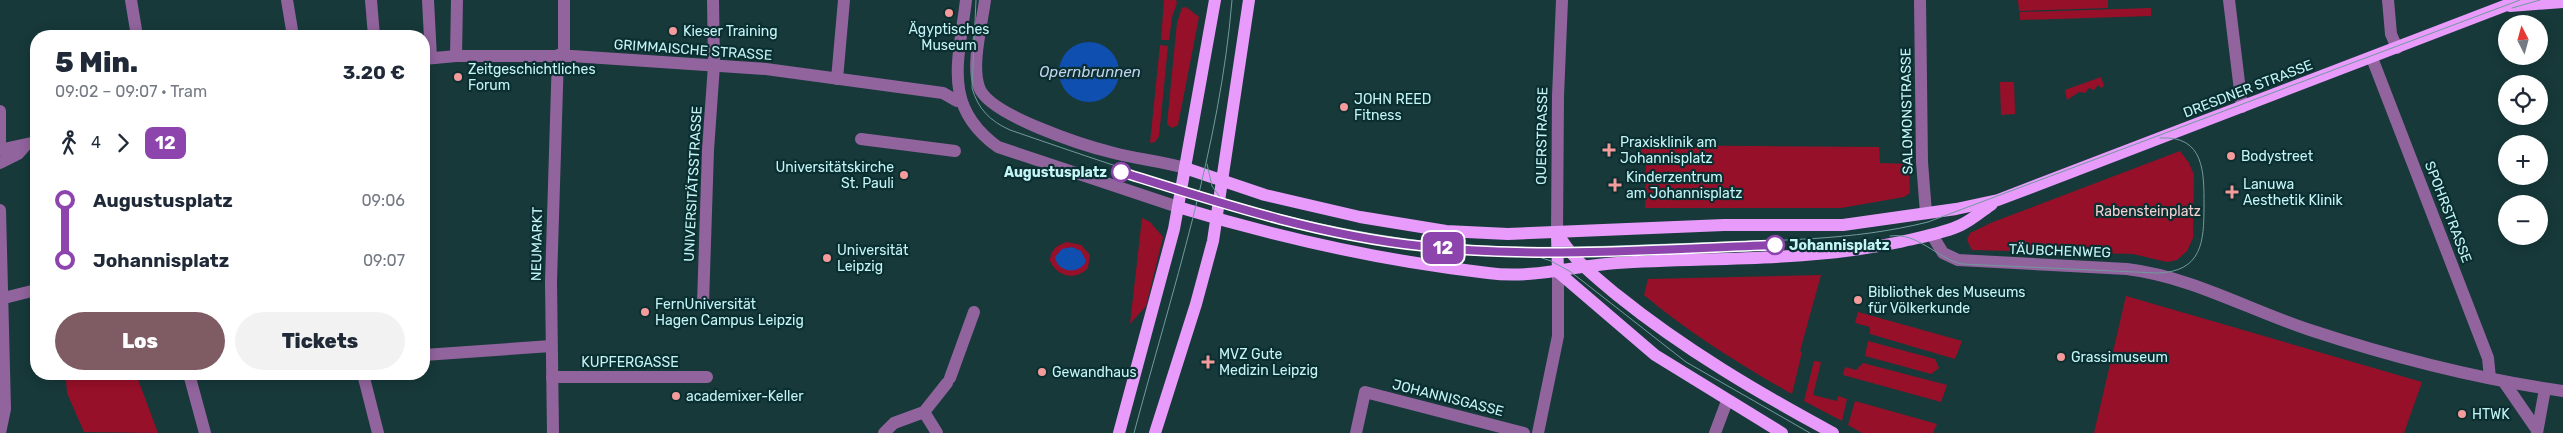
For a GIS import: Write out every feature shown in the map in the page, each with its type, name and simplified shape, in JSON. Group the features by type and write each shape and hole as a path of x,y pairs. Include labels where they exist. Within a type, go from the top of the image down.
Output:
{"main road":[{"path":"1155,433 1196,304 1216,218 1249,0"},
{"name":"DRESDNER STRASSE","path":"1927,217 1998,200 2520,0"},
{"name":"DRESDNER STRASSE","path":"2508,6 2563,2"},
{"path":"1120,433 1174,229 1214,5"},
{"path":"1185,168 1264,195 1397,225 1475,232 1557,232 1724,225 1826,226 1927,217"},
{"name":"DRESDNER STRASSE","path":"1585,268 1615,263 1818,255 1932,235 1962,224 1998,200"},
{"path":"1178,207 1289,238 1417,263 1517,276 1585,268"},
{"name":"TÄUBCHENWEG","path":"1927,217 1932,235"},
{"path":"1557,232 1585,268 1674,338 1731,377 1833,433"},
{"name":"QUERSTRASSE","path":"1557,232 1558,272"},
{"path":"1558,272 1655,355 1727,401 1782,433"}],"street":[{"path":"131,0 136,30"},
{"path":"287,0 292,30"},
{"path":"372,0 374,30"},
{"path":"428,0 428,30"},
{"path":"456,56 457,0"},
{"name":"NEUMARKT","path":"553,433 551,346 556,109 564,0"},
{"name":"UNIVERSITÄTSSTRASSE","path":"703,304 708,150 714,65 713,0"},
{"path":"837,79 844,0"},
{"path":"966,0 958,57 958,93 971,122 998,147 1178,207"},
{"path":"985,0 977,72 978,85 985,98 1001,110 1053,133 1114,153 1165,162 1185,168"},
{"name":"QUERSTRASSE","path":"1557,232 1558,96 1562,0"},
{"name":"SALOMONSTRASSE","path":"1920,0 1922,162 1927,217"},
{"path":"2229,0 2242,107"},
{"path":"2388,0 2392,34 2397,48"},
{"name":"GRIMMAISCHE STRASSE","path":"430,58 561,55 766,69 943,93 957,101"},
{"name":"SPOHRSTRASSE","path":"2372,58 2488,358 2490,378"},
{"path":"0,111 0,143"},
{"path":"861,139 955,151"},
{"path":"0,150 30,143"},
{"path":"0,163 18,154 30,144"},
{"path":"0,210 5,409 0,433"},
{"name":"TÄUBCHENWEG","path":"1932,235 1943,253 1958,260 2127,269 2162,275 2210,291 2308,330 2408,360 2504,382 2545,389"},
{"path":"1538,433 1557,344 1558,272"},
{"path":"2,298 30,291"},
{"path":"884,433 894,423 924,412 949,380 974,312"},
{"path":"430,355 551,346"},
{"name":"KUPFERGASSE","path":"552,376 707,377"},
{"path":"191,380 205,433"},
{"path":"365,380 378,433"},
{"path":"2504,382 2537,432"},
{"path":"2537,432 2545,389 2563,391"},
{"name":"JOHANNISGASSE","path":"1356,433 1365,392 1524,433"},
{"path":"1715,433 1727,401"},
{"path":"924,412 937,433"}],"green space":[{"path":"1164,0 1176,0 1177,3 1172,17 1169,40 1161,40"},
{"path":"2018,0 2108,0 2108,8 2019,11"},
{"path":"1186,7 1199,17 1178,125 1172,128 1167,124 1177,23 1182,8"},
{"path":"2151,8 2151,16 2020,20 2020,12"},
{"path":"1160,45 1168,46 1159,136 1155,142 1150,143"},
{"path":"2101,77 2104,86 2101,88 2098,85 2094,90 2089,88 2085,93 2079,92 2067,100 2065,90"},
{"path":"2000,82 2014,82 2015,114 2001,115"},
{"path":"1641,145 1879,147 1880,163 1909,164 1910,193 1904,197 1841,208 1645,208 1646,162 1641,157"},
{"name":"Rabensteinplatz","path":"2180,151 2189,163 2194,175 2193,238 2187,251 2177,260 2167,262 2133,254 1972,250 1967,240 1970,233 1993,222"},
{"path":"1142,218 1150,222 1163,237 1146,306 1130,324"},
{"path":"1067,242 1081,245 1090,255 1088,268 1078,275 1062,274 1057,271 1050,261 1051,254 1055,248"},
{"name":"Johannisplatz","path":"1821,275 1800,351 1802,352 1792,394 1716,348 1644,295 1648,279"},
{"path":"2126,296 2422,382 2404,433 2094,433"},
{"path":"1858,312 1962,341 1955,359 1870,334 1870,327 1855,323"},
{"path":"1868,341 1935,359 1939,368 1931,374 1865,356"},
{"path":"1814,361 1821,362 1813,395 1837,401 1838,396 1847,399 1842,421 1804,401"},
{"path":"1863,363 1947,385 1941,402 1843,375 1845,367 1856,370"},
{"path":"66,380 138,380 158,433 84,432 67,393"},
{"path":"1855,401 1937,424 1933,433 1862,433 1848,425"}],"water":[{"name":"Opernbrunnen","path":"1083,42 1095,42 1106,47 1114,55 1119,66 1117,84 1106,97 1095,102 1083,102 1072,97 1064,89 1059,78 1059,66 1064,55 1072,47"},
{"path":"1072,247 1081,251 1086,261 1079,269 1064,269 1055,257 1062,249"}],"tram line":[{"path":"976,0 972,88 981,108 986,114 996,123 1010,130 1162,181 1265,211 1317,223 1422,241 1525,247 1595,247 1814,238 1871,233 1928,222 2520,0"},
{"path":"1134,433 1179,272 1206,164 1226,55 1232,0"},
{"path":"2512,8 2540,0"},
{"path":"1890,236 1909,238 1944,257 1962,264 2157,273 2172,271 2192,261 2201,243 2204,219 2202,169 2194,149 2186,143 2175,139 2160,138"},
{"path":"1207,164 1212,186 1222,200"},
{"name":"12","path":"1121,172 1268,218 1342,234 1419,246 1485,250 1609,251 1775,245"},
{"path":"1518,250 1551,261 1571,272 1686,362 1810,433"}],"place":[{"name":"Ägyptisches Museum","path":"949,13"},
{"name":"Kieser Training","path":"673,31"},
{"name":"Zeitgeschichtliches Forum","path":"458,77"},
{"name":"JOHN REED Fitness","path":"1344,107"},
{"name":"Praxisklinik am Johannisplatz","path":"1609,150"},
{"name":"Bodystreet","path":"2231,156"},
{"name":"Augustusplatz","path":"1121,172"},
{"name":"Universitätskirche St. Pauli","path":"904,175"},
{"name":"Kinderzentrum am Johannisplatz","path":"1615,185"},
{"name":"Lanuwa Aesthetik Klinik","path":"2232,192"},
{"name":"Johannisplatz","path":"1775,245"},
{"name":"Universität Leipzig","path":"827,258"},
{"name":"Bibliothek des Museums für Völkerkunde","path":"1858,300"},
{"name":"FernUniversität Hagen Campus Leipzig","path":"645,312"},
{"name":"Grassimuseum","path":"2061,357"},
{"name":"MVZ Gute Medizin Leipzig","path":"1208,362"},
{"name":"Gewandhaus","path":"1042,372"},
{"name":"academixer-Keller","path":"676,396"},
{"name":"HTWK","path":"2462,414"}]}
